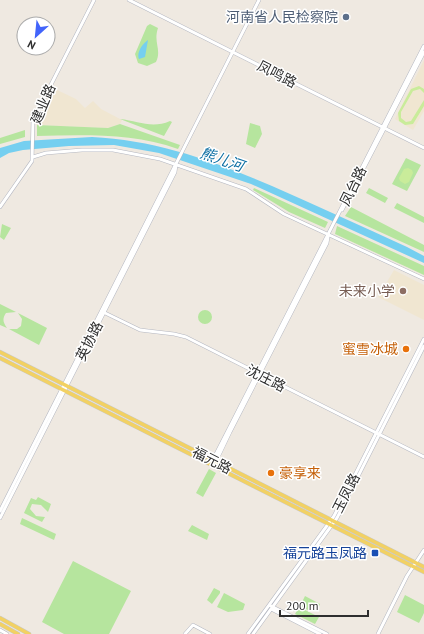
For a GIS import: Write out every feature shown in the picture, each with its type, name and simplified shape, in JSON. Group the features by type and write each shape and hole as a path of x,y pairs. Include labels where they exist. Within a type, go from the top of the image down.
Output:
{"main road":[{"name":"福元路","path":"0,352 213,460 332,523"},
{"name":"福元路","path":"0,358 424,568"},
{"name":"福元路","path":"414,564 424,572"},
{"path":"0,618 29,634"},
{"path":"0,624 18,634"}],"street":[{"name":"建业路","path":"0,207 24,174 33,157 32,137 35,117 94,0"},
{"name":"凤鸣路","path":"129,0 424,148"},
{"name":"英协路","path":"0,518 65,385 259,0"},
{"name":"凤台路","path":"213,460 218,455 258,374 327,243 328,235 340,211 344,207 424,46"},
{"name":"凤台路","path":"384,128 424,52"},
{"path":"33,157 46,153 65,151 105,150 154,157 177,163 246,189 284,214 424,279"},
{"name":"英协路","path":"65,385 175,172 177,163"},
{"name":"沈庄路","path":"104,312 140,330 174,334 186,338 424,457"},
{"name":"玉凤路","path":"378,434 424,339"},
{"name":"玉凤路","path":"252,634 332,523 424,346"},
{"name":"英协路","path":"0,511 63,389"},
{"path":"378,634 414,564 424,550"},
{"path":"270,607 320,634"},
{"path":"270,607 327,634"},
{"name":"玉凤路","path":"248,634 270,607"},
{"path":"185,634 190,626 193,625 210,634"},
{"path":"0,630 7,634"}],"shaded area":[{"path":"424,60 424,111 413,130 395,119"},
{"path":"55,89 76,99 85,108 93,101 101,109 122,120 120,124 108,128 37,125 38,119"},
{"name":"未来小学","path":"394,270 424,285 424,320 378,297"}],"green space":[{"path":"150,24 158,28 156,38 158,57 156,62 147,66 138,63 135,54 147,26"},
{"path":"419,86 424,89 424,93 420,89 413,91 401,112 401,118 406,122 411,121 424,100 424,106 413,124 405,125 399,121 398,113 411,89"},
{"path":"120,119 145,124 172,122 164,136"},
{"path":"250,123 260,126 262,134 255,148 246,144"},
{"path":"120,124 180,145 178,149 144,140 109,136 37,136 37,125 108,128"},
{"path":"25,130 25,137 0,144 0,138"},
{"path":"406,158 421,165 407,191 392,184"},
{"path":"408,168 412,170 413,173 409,182 405,184 400,181 399,178 404,169"},
{"path":"254,188 328,222 325,228 289,212 253,190"},
{"path":"369,188 388,198 385,203 366,193"},
{"path":"397,203 424,217 424,223 394,208"},
{"path":"351,207 424,245 424,252 345,216"},
{"path":"2,224 11,228 4,240 0,237"},
{"path":"337,226 424,266 424,275 335,234"},
{"path":"0,304 16,312 6,313 4,320 7,328 0,325"},
{"path":"205,310 210,312 212,317 210,322 205,324 200,322 198,317 200,312"},
{"path":"18,313 47,328 39,345 9,329 17,329 21,326 22,319"},
{"path":"209,469 216,473 203,497 196,493"},
{"path":"38,497 51,504 48,512 41,505 32,504 30,509 36,516 45,517 42,522 24,513 31,498 36,500"},
{"path":"22,518 56,534 54,540 20,524"},
{"path":"192,525 209,534 207,540 188,531"},
{"path":"73,561 131,591 109,634 64,634 42,622"},
{"path":"214,588 220,591 220,593 212,604 207,600"},
{"path":"224,593 245,604 243,610 228,612 217,607"},
{"path":"405,595 424,605 424,613 419,623 397,612"},
{"path":"305,596 320,604 317,611 308,610 300,606"},
{"path":"299,607 319,617 315,624 295,614"}],"water":[{"path":"148,40 145,57 139,59 138,54 140,48"},
{"path":"92,137 139,142 162,147 228,168 272,186 407,247 424,256 424,263 251,184 159,153 114,145 69,146 23,150 9,153 0,158 0,148 24,141"}],"place":[{"name":"河南省人民检察院","path":"346,17"},
{"name":"未来小学","path":"403,291"},
{"name":"蜜雪冰城","path":"406,349"},
{"name":"豪享来","path":"271,473"},
{"name":"福元路玉凤路","path":"375,553"}],"water label":[{"name":"熊儿河","path":"222,159"}]}
